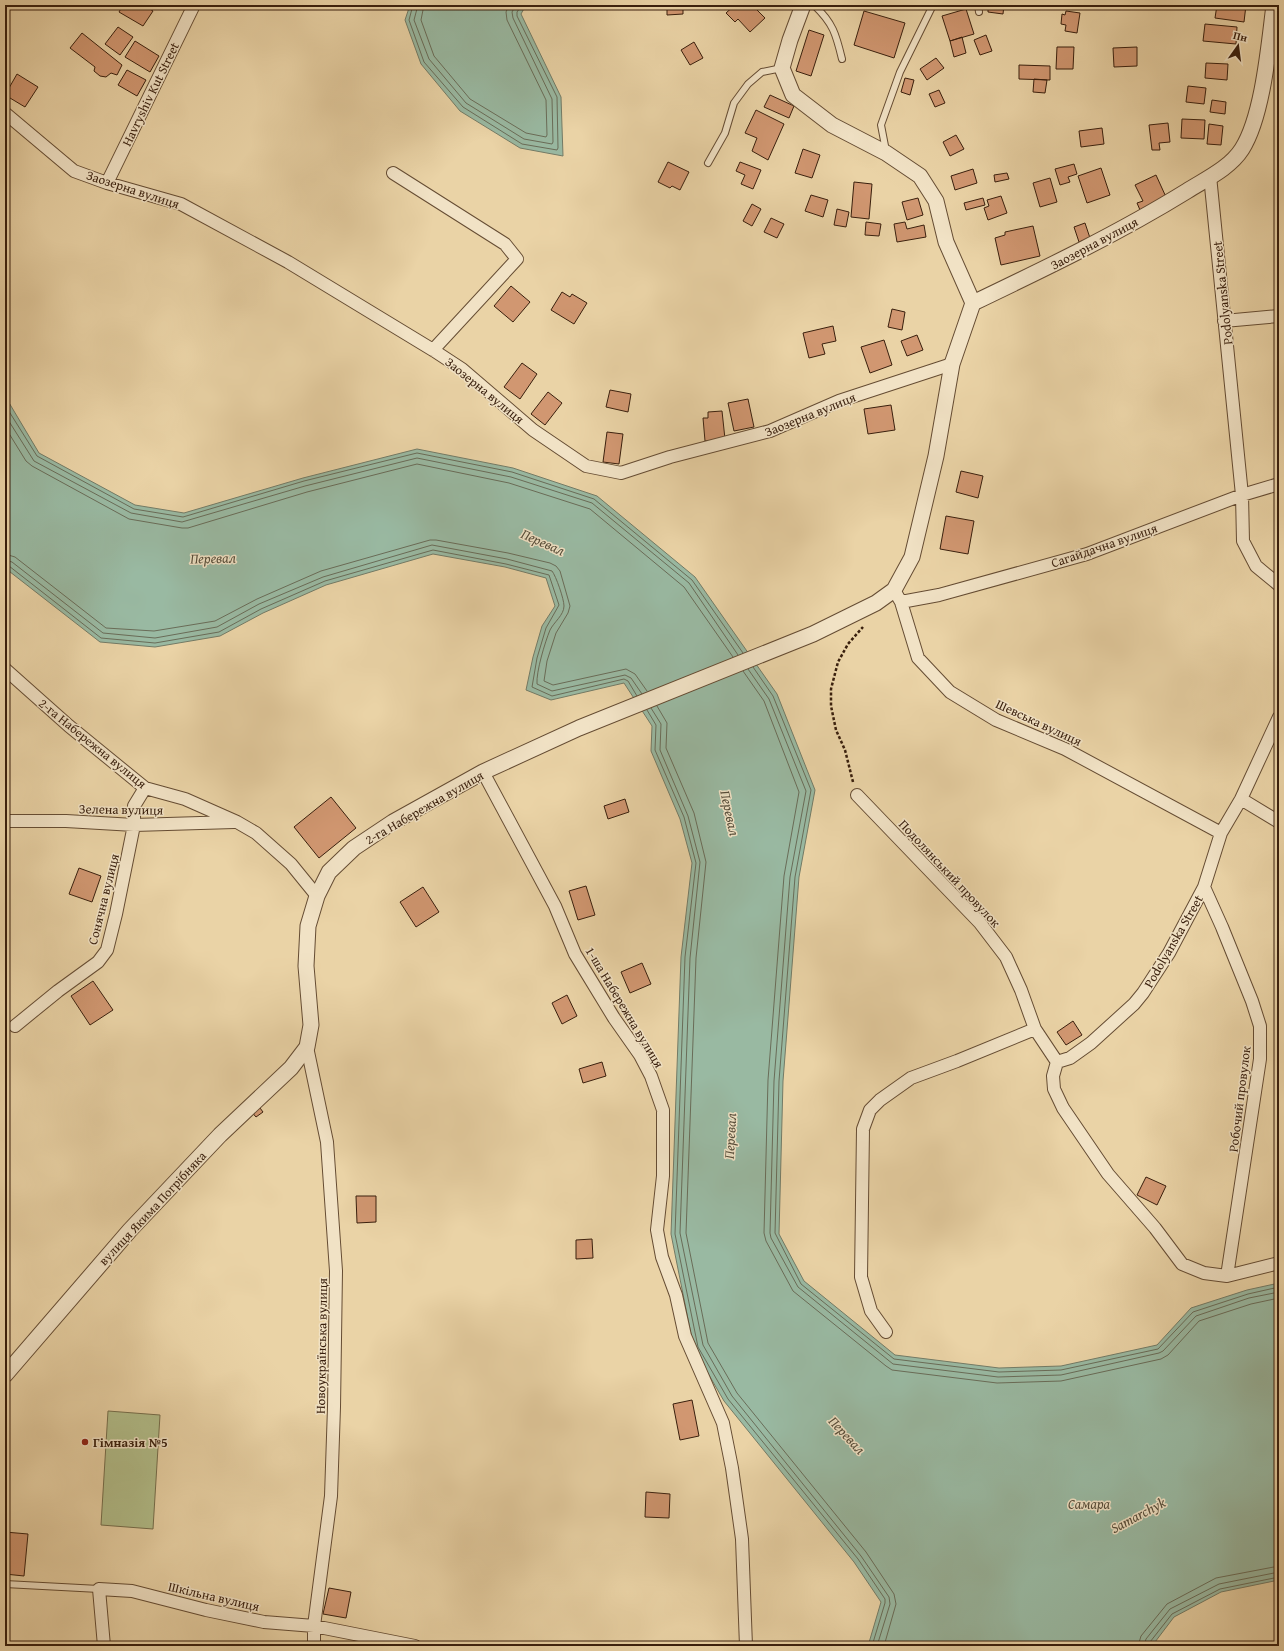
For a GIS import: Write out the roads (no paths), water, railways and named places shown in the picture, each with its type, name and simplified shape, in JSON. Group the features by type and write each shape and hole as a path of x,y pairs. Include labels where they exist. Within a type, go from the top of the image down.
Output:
{"street":[{"name":"Havryshiv Kut Street","path":"107,183 194,5"},
{"path":"803,5 790,40 782,68 794,95 832,125 886,153 920,176 936,201 946,242 974,303"},
{"path":"1210,176 1230,163 1242,148 1253,125 1261,92 1274,5"},
{"name":"Заозерна вулиця","path":"5,113 74,171 107,183 181,204 288,262 433,350 462,369 533,430 586,466 621,473 670,457 770,431 839,401 952,364"},
{"path":"393,172 505,244 517,259 433,350"},
{"name":"Заозерна вулиця","path":"974,303 1090,246 1160,208 1210,176"},
{"name":"Podolyanska Street","path":"1210,176 1242,495 1243,541 1256,566 1279,585"},
{"name":"Сагайдачна вулиця","path":"898,596 912,557 936,456 952,364 974,303"},
{"path":"1224,320 1279,316"},
{"name":"Сагайдачна вулиця","path":"813,634 876,603 898,596 939,594 1087,554 1242,495 1279,484"},
{"name":"Шевська вулиця","path":"898,596 918,658 950,692 996,720 1065,749 1222,833"},
{"name":"2-га Набережна вулиця","path":"5,669 69,726 145,788 185,798 237,822 256,833 291,864 317,896 329,872 354,848 393,822 483,772 579,728 813,634"},
{"name":"Podolyanska Street","path":"1057,1062 1070,1058 1091,1043 1134,1004 1169,953 1204,887 1222,833 1241,799 1275,728 1279,716"},
{"name":"1-ша Набережна вулиця","path":"483,772 555,906 575,954 614,1018 640,1055 651,1076 663,1110 663,1176 657,1230 662,1257 676,1295 685,1336 723,1423 732,1468 742,1539 746,1646"},
{"name":"Сонячна вулиця","path":"16,1026 58,991 98,962 107,950 134,825 134,806 145,788"},
{"name":"Подолянський провулок","path":"856,795 984,929 1006,957 1021,990 1035,1029 1057,1062"},
{"path":"1241,799 1279,822"},
{"name":"Зелена вулиця","path":"5,821 66,821 134,825 237,822"},
{"name":"Робочий провулок","path":"1204,887 1239,968 1260,1026 1260,1059 1227,1276"},
{"path":"307,1047 311,1025 306,966 308,926 317,896"},
{"path":"886,1332 871,1311 861,1277 863,1128 870,1110 880,1100 911,1078 1035,1029"},
{"name":"вулиця Якима Погрібняка","path":"5,1375 130,1230 220,1135 291,1068 307,1047"},
{"name":"Новоукраїнська вулиця","path":"307,1047 327,1142 336,1271 331,1496 314,1626 314,1646"},
{"path":"1057,1062 1053,1076 1054,1089 1063,1108 1108,1174 1156,1228 1182,1264 1204,1274 1227,1276 1279,1263"},
{"path":"99,1589 104,1646"},
{"name":"Шкільна вулиця","path":"99,1589 132,1591 206,1610 264,1622 314,1626 415,1646"}],"lane":[{"path":"814,5 825,15 835,31 842,59"},
{"path":"886,153 881,125 900,72 933,5"},
{"path":"978,5 979,12"},
{"path":"708,162 725,133 734,104 748,84 762,72 782,68"},
{"name":"Шкільна вулиця","path":"5,1584 99,1589"}],"water":[{"path":"410,5 526,5 521,14 561,97 563,156 520,148 460,111 421,64 405,20"},
{"name":"Самара","path":"5,396 39,453 135,505 184,513 303,478 417,449 513,468 597,496 695,577 777,694 815,790 799,877 783,1081 779,1234 804,1281 895,1355 999,1368 1061,1366 1157,1345 1191,1308 1247,1290 1279,1283 1279,1580 1221,1592 1174,1617 1152,1646 868,1646 881,1602 854,1562 724,1401 694,1349 671,1234 681,957 692,863 680,819 651,751 652,726 624,683 551,700 526,690 533,657 542,626 555,606 546,578 505,567 433,554 326,585 263,613 220,636 155,647 100,642 5,568"}],"place":[{"name":"Гімназія №5","path":"85,1442"}],"water label":[{"name":"Перевал","path":"543,542"},
{"name":"Перевал","path":"213,558"},
{"name":"Перевал","path":"730,813"},
{"name":"Перевал","path":"730,1136"},
{"name":"Перевал","path":"847,1435"},
{"name":"Samarchyk","path":"1138,1515"}]}
